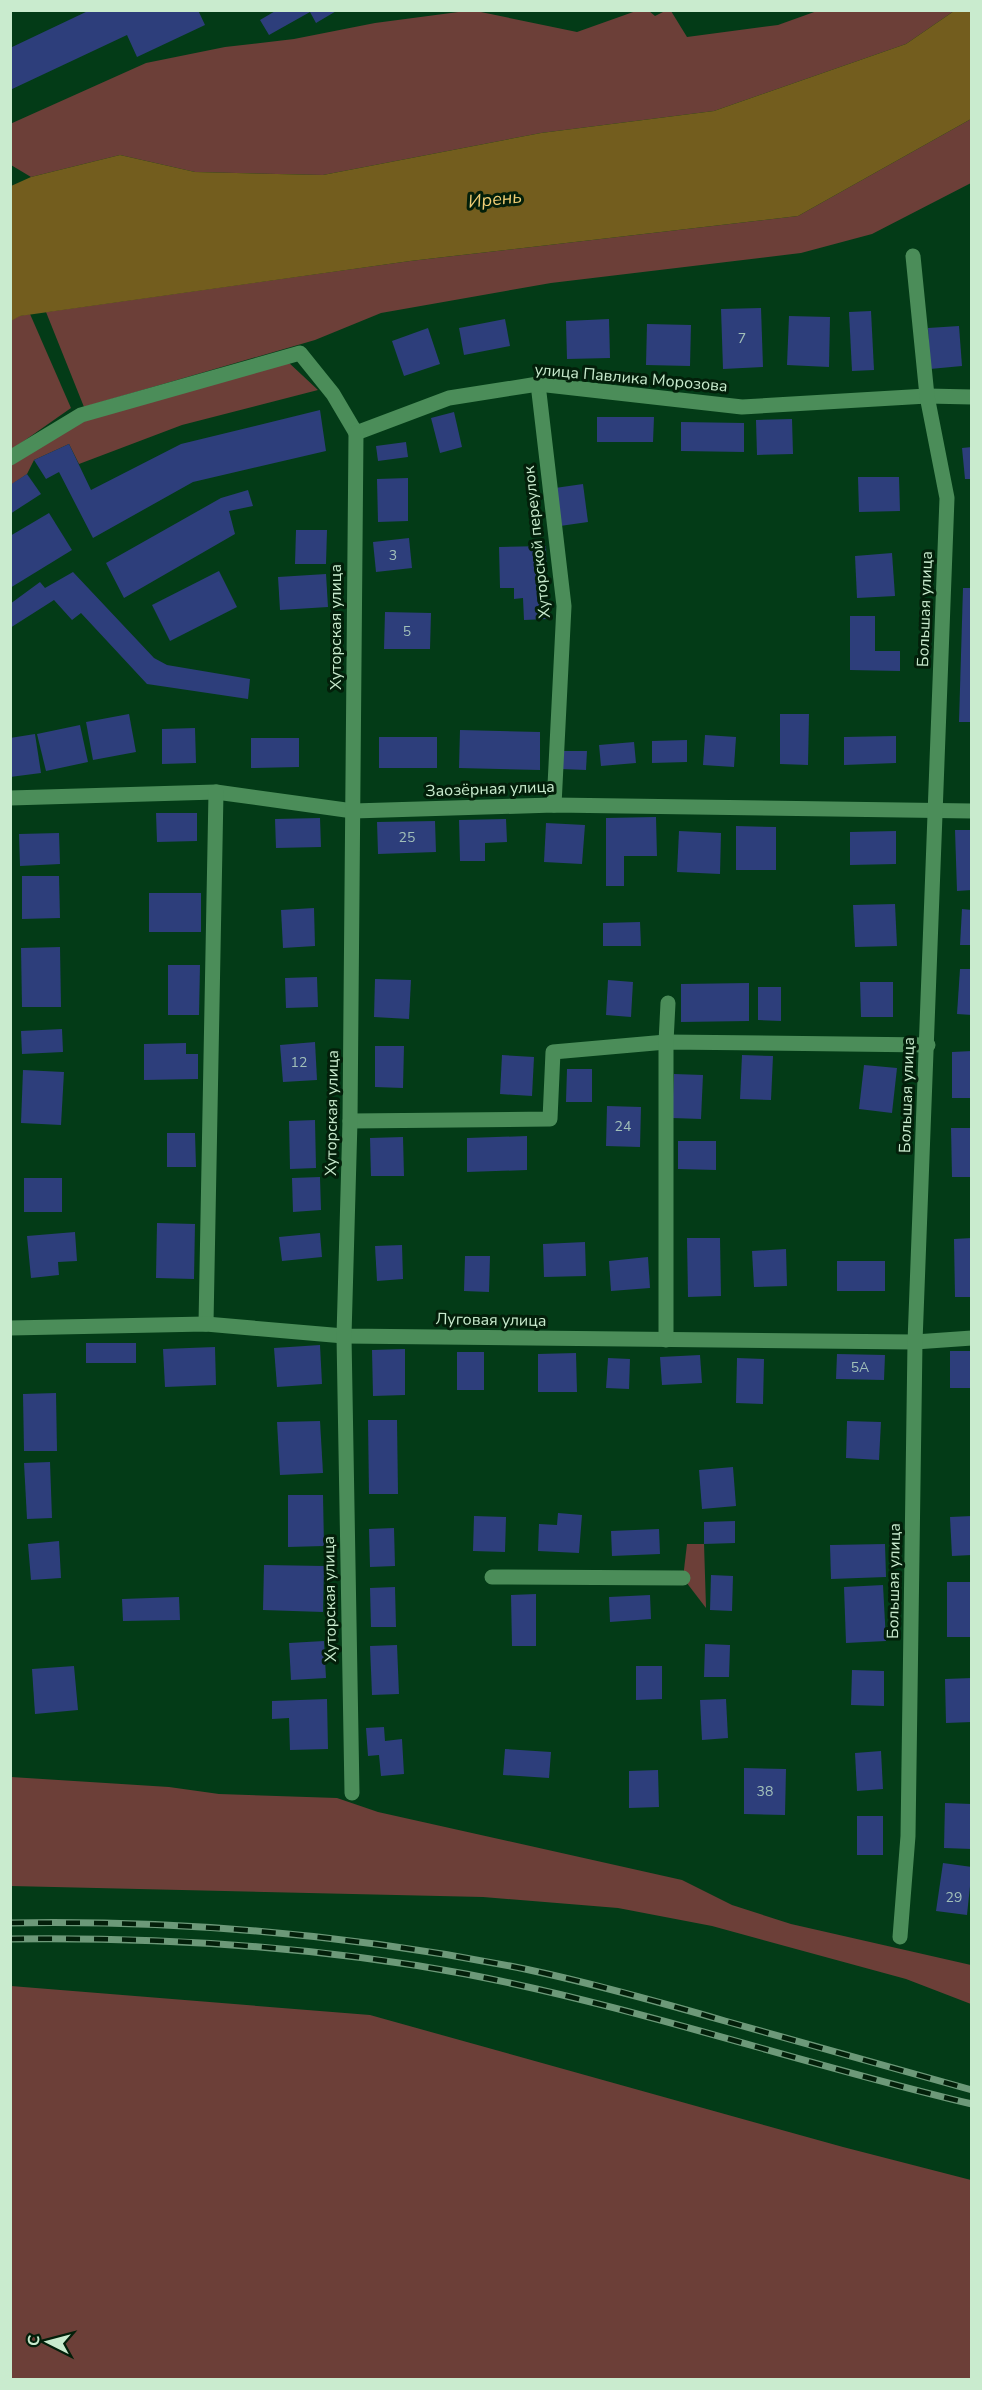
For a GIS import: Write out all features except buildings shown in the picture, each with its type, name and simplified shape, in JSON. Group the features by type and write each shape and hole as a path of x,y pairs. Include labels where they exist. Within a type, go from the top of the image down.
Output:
{"street":[{"name":"Большая улица","path":"900,1937 909,1798 915,1342 947,498 927,396 913,256"},
{"path":"10,458 81,415 300,353 333,394 356,433"},
{"name":"улица Павлика Морозова","path":"356,433 448,398 538,384 742,407 927,396 972,397"},
{"name":"Хуторской переулок","path":"538,384 564,606 554,805"},
{"name":"Хуторская улица","path":"352,1793 344,1336 350,1121 356,433"},
{"path":"207,1324 216,792"},
{"name":"Заозёрная улица","path":"10,798 216,792 353,811 554,805 972,811"},
{"path":"666,1340 668,1003"},
{"path":"350,1121 550,1119 553,1052 666,1042 928,1045"},
{"name":"Луговая улица","path":"10,1328 207,1324 344,1336 915,1342 972,1338"},
{"path":"492,1577 683,1578"}],"shaded area":[{"path":"476,11 577,32 636,11 649,11 655,16 671,11 687,37 778,25 817,11 954,11 906,44 714,111 541,133 323,175 195,172 120,155 31,177 11,165 10,124 146,63 225,47 294,39 375,23"},
{"path":"971,119 971,183 872,234 801,253 551,283 381,313 315,340 84,407 46,312 410,261 798,216"},
{"path":"30,314 71,408 11,450 10,321"},
{"path":"287,361 318,390 182,425 79,464 69,444 34,460 27,474 11,485 11,465 85,418"},
{"path":"687,1544 704,1544 706,1608 683,1578"},
{"path":"11,1777 169,1787 219,1794 337,1798 378,1812 682,1880 732,1905 791,1924 971,1965 971,2004 906,1979 712,1926 618,1908 483,1897 11,1886"},
{"path":"11,1986 370,2015 843,2147 971,2180 971,2379 11,2379"}],"water":[{"name":"Ирень","path":"954,11 971,11 971,119 798,216 410,261 20,316 11,321 11,186 31,177 120,155 195,172 323,175 541,133 714,111 906,44"}],"railway":[{"path":"10,1923 204,1927 333,1939 461,1957 600,1987 972,2090"},
{"path":"10,1939 125,1940 239,1945 409,1964 530,1987 972,2104"}]}
